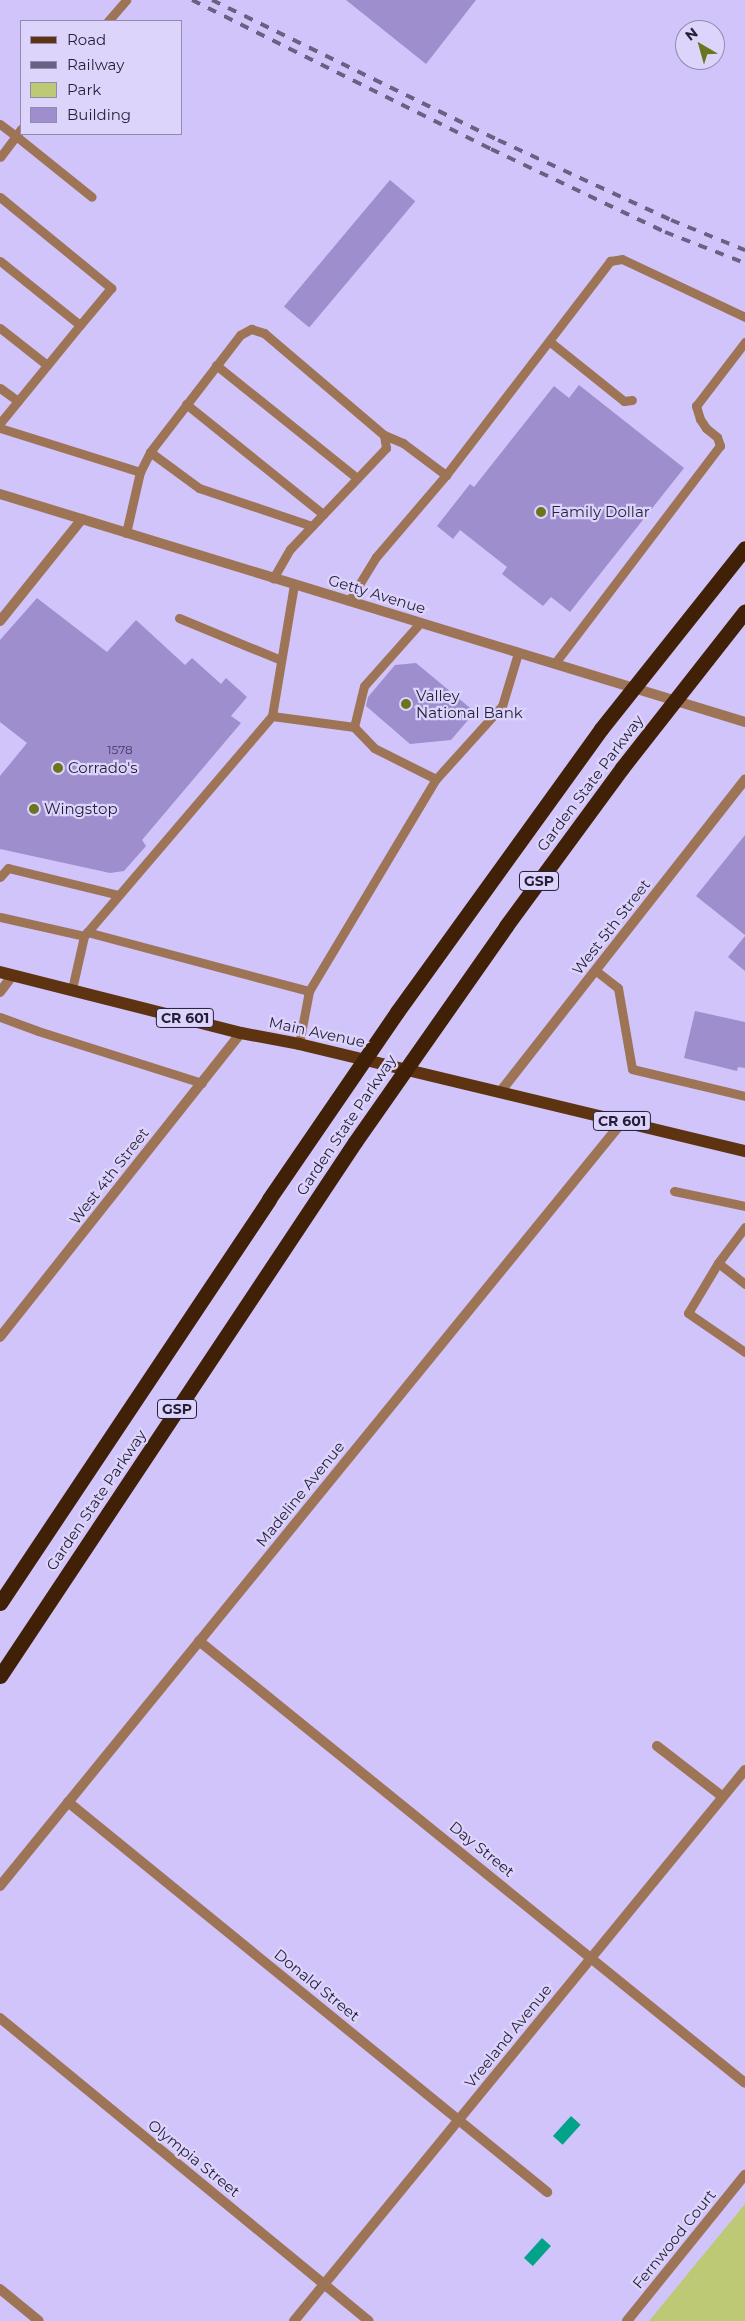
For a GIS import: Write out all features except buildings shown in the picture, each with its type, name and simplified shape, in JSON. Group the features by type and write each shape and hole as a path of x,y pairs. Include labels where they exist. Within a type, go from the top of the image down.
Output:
{"highway":[{"name":"Garden State Parkway","path":"0,1603 396,1012 601,729 745,548"},
{"name":"Garden State Parkway","path":"0,1676 355,1142 438,1023 506,926 643,740 745,611"}],"main road":[{"name":"Main Avenue","path":"0,972 241,1033 299,1044 745,1150"}],"street":[{"name":"Getty Avenue","path":"0,494 745,722"},
{"path":"0,621 82,519"},
{"name":"West 5th Street","path":"500,1092 745,780"},
{"path":"0,992 14,975"},
{"name":"West 4th Street","path":"0,1337 241,1033"},
{"name":"Madeline Avenue","path":"0,1886 623,1121"},
{"name":"Day Street","path":"199,1641 592,1957 745,2083"},
{"path":"657,1746 723,1798"},
{"name":"Vreeland Avenue","path":"294,2321 745,1770"},
{"name":"Donald Street","path":"68,1802 547,2192"},
{"name":"Olympia Street","path":"0,2018 369,2321"},
{"name":"Fernwood Court","path":"627,2321 745,2175"},
{"path":"0,2289 39,2321"}],"lane":[{"path":"109,20 126,0"},
{"path":"0,124 19,133 0,157"},
{"path":"21,135 92,197"},
{"path":"0,197 111,288 0,423"},
{"path":"349,601 376,557 446,475 610,261 622,259 745,318"},
{"path":"0,261 80,325"},
{"path":"0,328 48,365"},
{"path":"126,533 140,472 150,452 240,335 251,329 264,333 384,435 403,443 446,475"},
{"path":"549,341 624,401 632,400"},
{"path":"554,663 720,446 717,437 706,428 700,419 696,406 745,342"},
{"path":"216,366 357,478"},
{"path":"0,388 18,402"},
{"path":"186,404 323,514"},
{"path":"0,428 140,472"},
{"path":"274,578 290,549 386,448 384,435"},
{"path":"150,452 199,488 312,526"},
{"path":"72,989 85,934 272,716 294,584"},
{"path":"180,618 281,660"},
{"path":"354,727 364,686 420,623"},
{"path":"299,1044 310,991 436,779 502,706 518,653"},
{"path":"272,716 354,727 374,748 436,779"},
{"path":"0,877 8,868 119,895"},
{"path":"0,917 85,934 310,991"},
{"path":"595,970 618,988 632,1069 745,1096"},
{"path":"0,1017 38,1031 202,1083"},
{"path":"674,1191 745,1206"},
{"path":"745,1228 718,1263 688,1313 745,1352"},
{"path":"718,1263 745,1284"}],"green space":[{"path":"745,2204 745,2321 649,2321"}],"shaded area":[{"path":"571,2116 581,2125 563,2145 553,2136"},
{"path":"542,2238 551,2246 533,2266 524,2258"}],"railway":[{"path":"192,0 491,149 665,232 745,263"},
{"path":"212,0 498,140 671,220 745,250"}],"place":[{"name":"Family Dollar","path":"541,512"},
{"name":"Valley National Bank","path":"406,704"},
{"name":"Corrado's","path":"58,768"},
{"name":"Wingstop","path":"34,809"}]}
